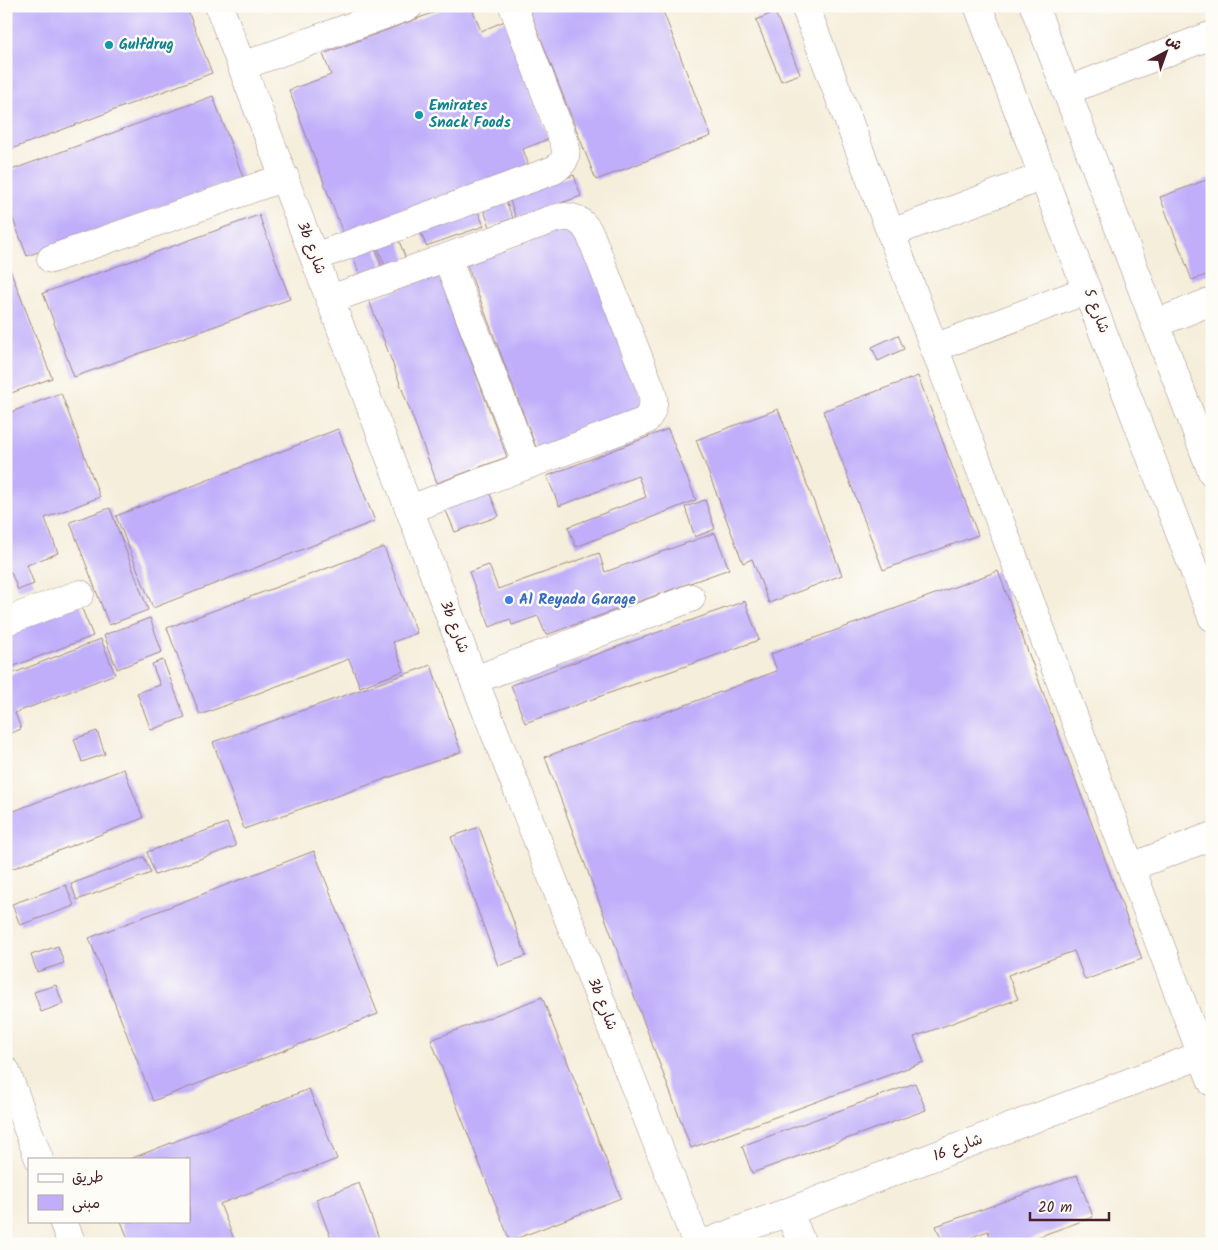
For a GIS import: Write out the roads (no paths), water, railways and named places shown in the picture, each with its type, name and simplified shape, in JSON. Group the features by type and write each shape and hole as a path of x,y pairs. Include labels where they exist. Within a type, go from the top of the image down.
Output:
{"street":[{"name":"3b شارع","path":"219,6 474,680 697,1244"},
{"path":"242,66 409,6"},
{"path":"315,257 554,170 563,165 566,155 565,145 513,6"},
{"path":"805,6 1131,867 1207,1053 1212,1082"},
{"name":"شارع 5","path":"978,6 1212,617"},
{"path":"1034,6 1212,472"},
{"path":"1066,91 1212,35"},
{"path":"891,233 1044,176"},
{"path":"51,259 285,177"},
{"path":"331,299 554,219 564,216 575,217 585,224 590,234 652,392 654,402 652,412 645,421 410,509"},
{"path":"447,258 527,465"},
{"path":"934,348 1087,290"},
{"path":"1155,324 1212,301"},
{"path":"6,621 80,594"},
{"path":"474,680 691,598"},
{"path":"1131,867 1212,836"},
{"name":"شارع 16","path":"703,1244 1207,1053"},
{"path":"6,1071 39,1158"},
{"path":"789,1212 802,1244"},
{"path":"63,1222 72,1244"}],"place":[{"name":"Gulfdrug","path":"109,45"},
{"name":"Emirates Snack Foods","path":"419,115"},
{"name":"Al Reyada Garage","path":"509,600"}]}
